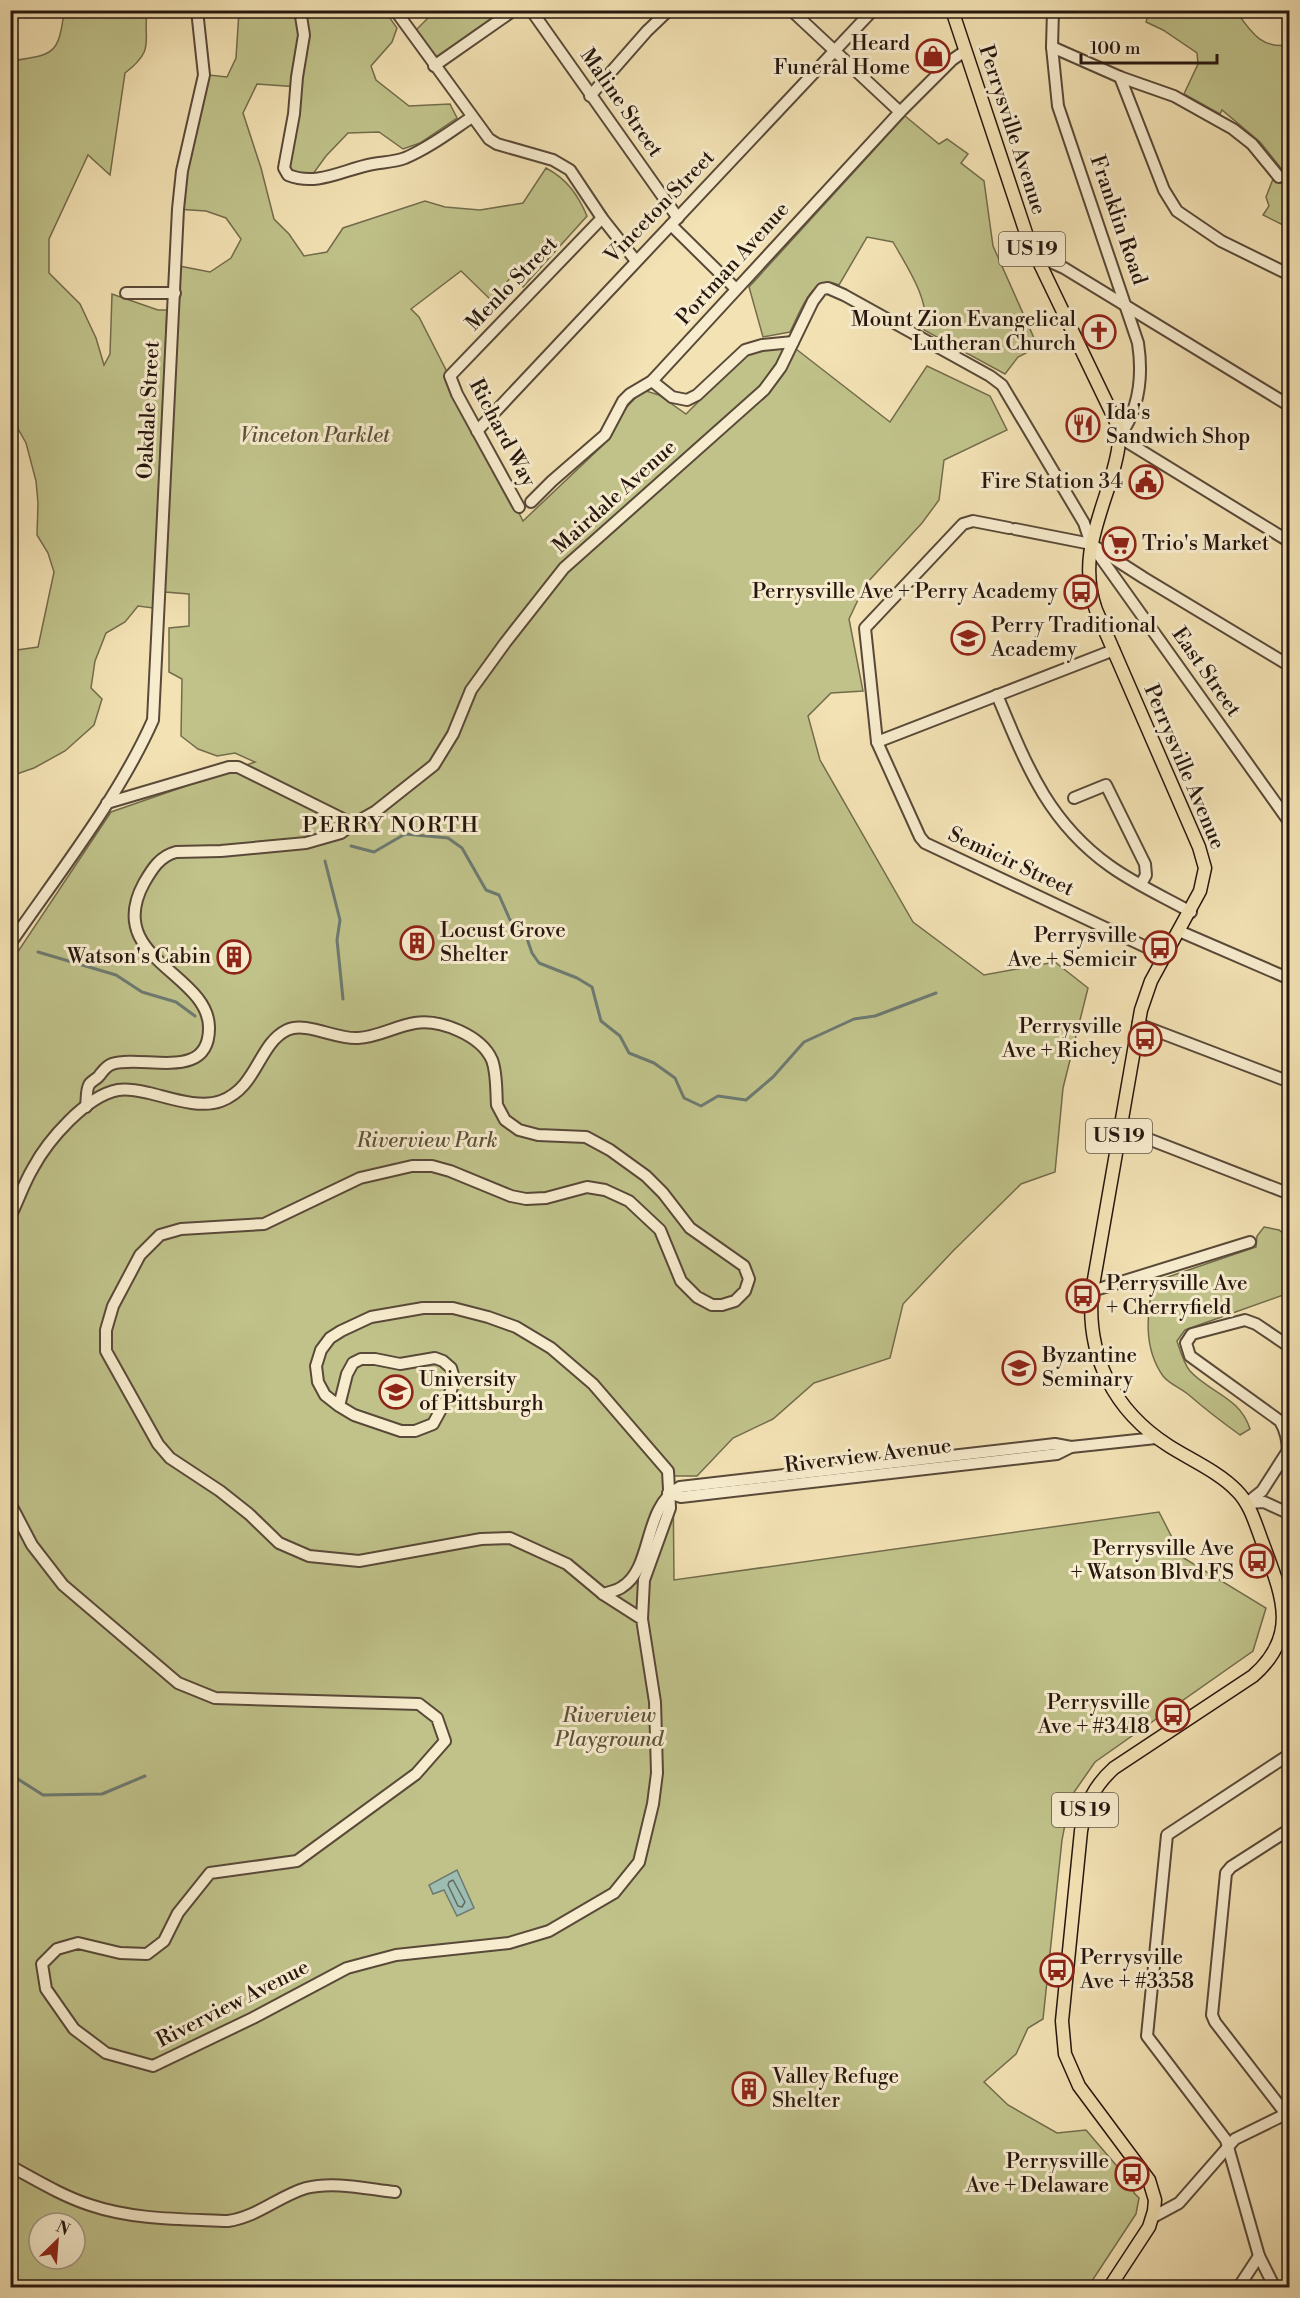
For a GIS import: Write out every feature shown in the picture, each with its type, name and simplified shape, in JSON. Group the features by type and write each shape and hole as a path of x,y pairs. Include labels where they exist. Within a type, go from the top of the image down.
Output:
{"main road":[{"name":"Perrysville Avenue","path":"952,10 1022,223 1035,255 1114,416 1119,438 1117,456 1091,544 1088,564 1090,591 1204,862 1204,879 1191,912 1145,995 1092,1291 1091,1328 1104,1373 1114,1393 1127,1411 1156,1438 1239,1492 1285,1591 1284,1623 1277,1650 1269,1661 1253,1676 1114,1768 1091,1795 1083,1821 1062,2021 1065,2054 1079,2086 1149,2180 1155,2200 1153,2217"},
{"path":"1110,2288 1146,2233 1153,2217"}],"street":[{"name":"Oakdale Street","path":"10,944 107,803 141,749 153,720 182,171 204,75 197,10"},
{"path":"300,10 304,35 300,51 294,114 284,168 288,175 310,180 406,157 472,117"},
{"path":"395,10 487,137 494,142 552,160 570,170 602,218 636,261"},
{"path":"434,66 514,10"},
{"name":"Maline Street","path":"531,10 675,221 736,289"},
{"path":"590,96 647,31 669,10"},
{"path":"791,10 900,112"},
{"name":"Vinceton Street","path":"477,431 873,10"},
{"name":"Franklin Road","path":"1053,10 1052,47 1058,106 1138,343 1141,374 1138,395 1130,422 1119,438"},
{"path":"1052,47 1120,77 1174,96 1233,129 1252,144 1279,177"},
{"name":"Portman Avenue","path":"531,502 605,435 623,401 652,381 900,112 952,60 965,51"},
{"path":"1120,77 1164,190 1177,211 1221,241 1290,275"},
{"name":"Menlo Street","path":"450,376 602,218"},
{"path":"1035,255 1064,268 1290,406"},
{"name":"Mairdale Avenue","path":"99,1076 106,1067 119,1062 167,1063 189,1060 201,1052 208,1038 208,1022 203,1007 156,958 137,930 135,901 159,861 168,854 176,852 221,851 306,843 341,833 376,811 434,765 453,734 471,690 564,568 764,390 781,367 816,294 822,290 828,288 844,295 995,379 1005,389 1084,523 1091,544"},
{"path":"126,293 175,293"},
{"path":"652,381 672,397 687,400 697,395 745,350 762,345 793,342"},
{"name":"Richard Way","path":"450,376 457,394 519,507"},
{"path":"1119,438 1290,542"},
{"name":"Semicir Street","path":"1091,544 973,521 963,524 864,628 877,742 920,837 925,843 1165,956"},
{"path":"1091,544 1143,578 1290,666"},
{"name":"East Street","path":"1091,544 1290,823"},
{"path":"877,742 1114,650"},
{"path":"997,695 1034,780 1060,819 1078,840 1098,857 1191,912"},
{"path":"107,803 229,767 238,767 353,824"},
{"path":"1074,798 1106,785 1147,870 1141,884"},
{"path":"1179,931 1290,979"},
{"path":"10,1217 33,1167 67,1121 107,1094 118,1090 144,1092 195,1103 218,1102 235,1095 248,1081 277,1037 290,1028 301,1027 348,1038 359,1038 412,1023 437,1023 470,1037 492,1059 497,1105 511,1125 538,1135 586,1137 610,1150 655,1184 690,1228 744,1266 749,1279 740,1298 729,1304 712,1305 697,1297 681,1281 667,1242 651,1219 618,1195 587,1187 546,1198 526,1199 511,1196 450,1171 432,1166 412,1166 380,1172 351,1182 319,1196 289,1214 264,1224 181,1229 159,1235 140,1255 113,1306 106,1330 106,1351 158,1444 170,1458 220,1491 249,1514 279,1543 309,1556 359,1560 482,1539 510,1538 567,1564 603,1594 642,1619"},
{"path":"1138,1024 1290,1082"},
{"path":"86,1107 89,1085 99,1076 118,1090"},
{"path":"1120,1128 1290,1194"},
{"path":"1092,1291 1250,1242"},
{"name":"Riverview Avenue","path":"10,1503 32,1545 63,1585 178,1683 215,1698 419,1704 437,1718 445,1741 416,1774 297,1861 210,1873 178,1913 164,1941 147,1954 120,1953 78,1943 57,1949 42,1964 46,1989 74,2029 106,2054 153,2066 253,2018 346,1968 396,1955 509,1943 549,1931 614,1893 639,1862 653,1804 657,1773 655,1702 642,1619 644,1580 664,1519 670,1508 668,1471 593,1384 551,1348 516,1327 453,1308 423,1308 371,1317 330,1338 321,1350 316,1366 318,1382 325,1395 339,1406 354,1415 401,1431 424,1429 433,1424 451,1391 454,1378 451,1368 435,1358 400,1364 375,1359 361,1359 353,1363 347,1374 339,1406"},
{"path":"1246,1503 1262,1491 1287,1452 1288,1446 1283,1427 1280,1422 1190,1356 1186,1343 1192,1334 1245,1320 1256,1324 1290,1347"},
{"name":"Riverview Avenue","path":"669,1493 680,1487 1044,1445 1055,1444 1071,1447 1156,1438"},
{"path":"603,1594 622,1587 635,1573 659,1508 669,1493"},
{"path":"1246,1503 1264,1502 1290,1514"},
{"path":"1275,2288 1259,2256 1226,2140 1147,2036 1168,1833 1290,1754"},
{"path":"1153,2217 1179,2203 1239,2136 1288,2113 1215,2022 1212,2015 1227,1874 1231,1867 1290,1829"},
{"path":"10,2166 71,2198 139,2216 240,2220 304,2189 322,2185 395,2192"},
{"path":"1238,2288 1259,2256"}],"green space":[{"path":"500,10 502,13 437,60 416,30 435,11"},
{"path":"64,11 147,11 145,51 135,65 125,73 110,175 88,155 49,239 49,273 80,304 96,338 104,365 110,354 112,294 158,310 167,310 153,608 138,606 125,622 106,633 95,661 91,688 102,699 94,725 65,751 34,768 11,776 10,651 38,647 54,572 48,553 37,535 36,481 26,443 17,427 17,375 11,367 11,61 36,57 51,50 60,37"},
{"name":"Riverview Park","path":"239,11 385,11 397,28 392,42 371,66 376,80 409,106 450,104 457,118 420,143 403,149 379,132 348,133 326,156 310,178 297,176 286,168 299,87 257,84 243,113 261,168 274,219 289,234 304,256 327,252 343,228 425,201 445,207 480,210 523,203 546,168 566,182 576,194 587,216 523,287 511,277 492,301 461,271 411,309 419,317 523,521 603,445 623,411 643,390 659,395 686,414 745,355 787,342 890,422 927,366 990,396 1007,430 944,460 939,500 922,523 865,585 849,619 863,691 831,693 808,716 820,760 913,922 984,975 1055,962 1088,988 1063,1088 1055,1172 1021,1184 903,1304 890,1358 814,1383 773,1419 733,1438 697,1476 673,1476 674,1580 1159,1512 1182,1557 1266,1608 1253,1651 1095,1762 1070,1798 1062,1840 1043,2019 1028,2028 1016,2054 984,2082 1008,2105 1057,2133 1086,2130 1134,2186 1134,2193 1139,2198 1136,2214 1088,2287 11,2288 11,962 111,812 255,762 235,753 217,756 198,749 181,736 182,679 169,672 169,628 189,626 189,594 165,592 179,266 210,272 231,258 241,239 226,218 206,211 176,209 200,74 227,77 236,58"},
{"path":"1146,11 1236,11 1252,32 1264,42 1279,46 1289,45 1289,228 1263,215 1269,206 1266,197 1273,179 1288,177 1260,142 1222,110 1220,114 1184,94 1198,64 1197,53 1163,30 1146,22 1148,15"},
{"path":"905,116 939,144 947,139 968,154 961,163 984,181 993,246 1038,347 1018,357 1005,374 924,330 925,319 921,296 893,242 867,237 839,285 821,284 814,289 808,296 790,332 763,337 749,287"},
{"path":"1264,1227 1279,1230 1289,1238 1289,1293 1185,1330 1177,1341 1190,1371 1232,1402 1245,1418 1250,1429 1240,1435 1163,1376 1149,1342 1149,1306 1153,1282 1256,1247 1257,1236"}],"water":[{"path":"457,1870 474,1908 457,1916 444,1890 433,1894 429,1885"}],"waterway":[{"path":"351,846 374,852 405,834 448,838 462,848 486,890 499,895 510,920 524,930 532,953 539,963 577,978 592,987 601,1021 620,1036 629,1053 654,1063 675,1078 684,1098 701,1106 718,1096 746,1100 773,1077 804,1042 854,1019 875,1016 936,993"},
{"path":"325,861 340,920 337,940 343,999"},
{"path":"38,952 116,975 142,992 176,1002 195,1016"},
{"path":"10,1774 43,1795 102,1794 145,1776"}],"place":[{"name":"Heard Funeral Home","path":"933,56"},
{"name":"Mount Zion Evangelical Lutheran Church","path":"1099,332"},
{"name":"Ida's Sandwich Shop","path":"1083,425"},
{"name":"Fire Station 34","path":"1146,482"},
{"name":"Trio's Market","path":"1119,544"},
{"name":"Perrysville Ave + Perry Academy","path":"1081,592"},
{"name":"Perry Traditional Academy","path":"968,638"},
{"name":"Locust Grove Shelter","path":"417,943"},
{"name":"Perrysville Ave + Semicir","path":"1160,948"},
{"name":"Watson's Cabin","path":"234,957"},
{"name":"Perrysville Ave + Richey","path":"1145,1039"},
{"name":"Perrysville Ave + Cherryfield","path":"1083,1296"},
{"name":"Byzantine Seminary","path":"1019,1368"},
{"name":"University of Pittsburgh","path":"396,1392"},
{"name":"Perrysville Ave + Watson Blvd FS","path":"1257,1561"},
{"name":"Perrysville Ave + #3418","path":"1173,1715"},
{"name":"Perrysville Ave + #3358","path":"1057,1970"},
{"name":"Valley Refuge Shelter","path":"749,2089"},
{"name":"Perrysville Ave + Delaware","path":"1132,2174"}],"district":[{"name":"PERRY NORTH","path":"391,825"}],"park label":[{"name":"Vinceton Parklet","path":"315,436"},
{"name":"Riverview Playground","path":"609,1728"}]}
